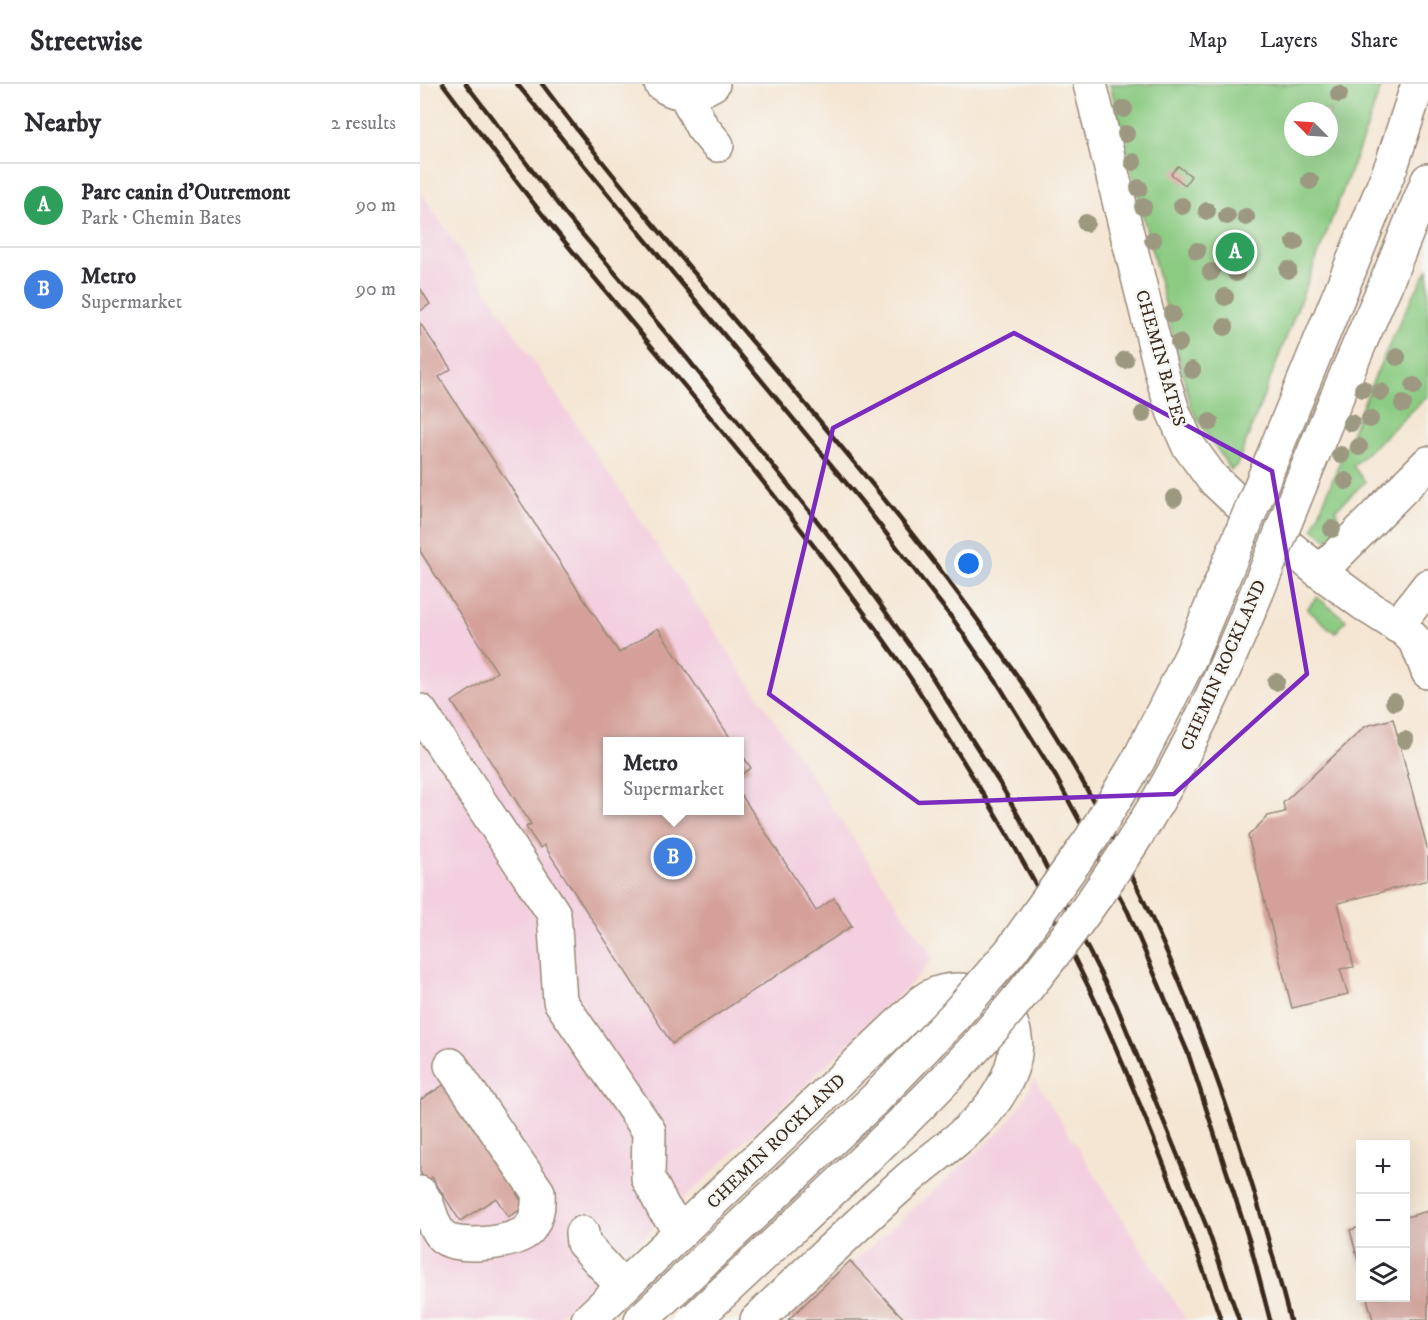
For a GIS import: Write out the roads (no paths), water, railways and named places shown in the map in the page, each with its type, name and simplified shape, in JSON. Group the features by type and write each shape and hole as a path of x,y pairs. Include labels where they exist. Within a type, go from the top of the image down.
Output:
{"street":[{"name":"CHEMIN BATES","path":"1090,84 1164,382 1185,438 1203,467 1259,522 1320,572 1357,600 1398,626 1417,643 1428,672"},
{"name":"CHEMIN ROCKLAND","path":"641,1320 877,1097 954,1017 1011,951 1086,847 1133,770 1191,656 1349,271 1400,142 1418,84"},
{"path":"686,87 702,127 717,145"},
{"path":"1385,286 1428,180"},
{"path":"1385,286 1428,219"},
{"name":"CHEMIN ROCKLAND","path":"694,1320 895,1130 976,1047 1060,945 1131,845 1181,758 1215,690 1385,286"},
{"path":"1320,572 1428,463"},
{"path":"1398,626 1428,586"},
{"path":"420,711 554,914 560,1001 649,1131 648,1178 664,1209 682,1231"},
{"path":"972,992 988,951"},
{"name":"CHEMIN ROCKLAND","path":"588,1320 922,1001 944,992 972,992 982,994 997,1003 1009,1018 1016,1037 1015,1056 1006,1081 997,1096 973,1125 900,1186 757,1320"},
{"path":"420,1193 428,1202 436,1228 443,1237 452,1242 465,1244 508,1239 529,1229 538,1210 538,1192 451,1065"},
{"path":"582,1233 583,1242 623,1287"}],"railway":[{"path":"443,84 537,208 821,555 905,670 953,745 1025,866 1090,990 1160,1154 1221,1320"},
{"path":"466,84 566,215 687,358 845,556 927,669 1002,787 1037,849 1116,1004 1208,1230 1239,1320"},
{"path":"517,84 861,501 955,622 1000,687 1056,777 1128,912 1188,1053 1250,1243 1270,1320"},
{"path":"542,84 660,232 903,522 961,597 1016,674 1063,748 1106,825 1181,985 1213,1067 1241,1151 1290,1320"}],"place":[{"name":"Parc canin d'Outremont","path":"1235,252"},
{"name":"Metro","path":"673,857"}]}
